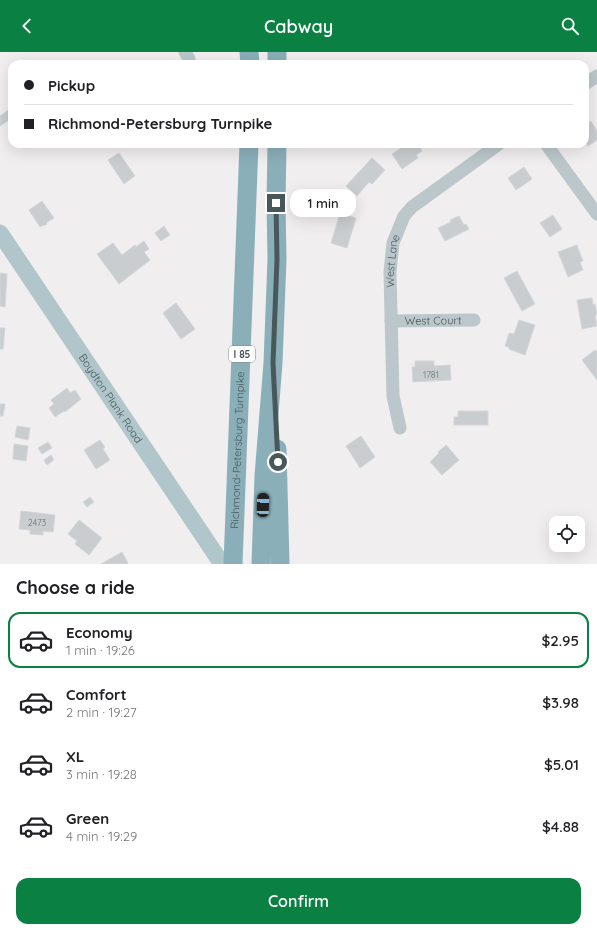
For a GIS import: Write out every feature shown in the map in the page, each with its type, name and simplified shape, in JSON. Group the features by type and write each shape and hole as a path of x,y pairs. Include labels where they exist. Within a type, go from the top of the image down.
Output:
{"highway":[{"name":"Richmond-Petersburg Turnpike","path":"233,564 249,148"},
{"path":"261,564 264,476 273,363 277,259 277,148"},
{"path":"273,363 277,432 280,564"}],"main road":[{"name":"Boydton Plank Road","path":"0,233 222,564"}],"street":[{"name":"West Lane","path":"400,428 393,396 390,272 394,243 404,216 412,206 493,148"},
{"path":"549,148 597,214"},
{"name":"West Court","path":"391,321 474,320"}],"building":[{"path":"8,110 8,121 0,126 0,116"},
{"path":"591,121 597,131 597,140 589,145 589,122"},
{"path":"401,148 420,148 422,151 416,155 418,158 402,169 392,154"},
{"path":"119,153 135,176 124,184 108,160"},
{"path":"372,158 385,170 372,184 369,182 357,196 346,186"},
{"path":"524,167 532,179 516,190 508,178"},
{"path":"42,201 54,218 44,226 43,225 40,227 29,210"},
{"path":"340,213 356,218 347,248 331,243"},
{"path":"553,215 562,229 550,237 540,223"},
{"path":"459,216 464,225 466,224 469,229 445,241 438,228 451,222 450,220"},
{"path":"164,226 170,235 161,241 155,233"},
{"path":"144,241 149,249 144,252 150,260 119,284 97,254 113,243 122,255 135,245 136,247"},
{"path":"577,245 583,261 580,262 583,270 568,277 558,252"},
{"path":"517,271 535,304 522,311 504,278"},
{"path":"0,273 7,274 5,307 0,306"},
{"path":"592,298 597,315 595,315 597,326 582,329 577,300"},
{"path":"176,303 195,329 181,339 163,313"},
{"path":"519,320 535,325 525,355 505,346 509,333 514,334"},
{"path":"0,328 5,328 3,349 0,349"},
{"path":"595,350 597,352 597,380 582,360"},
{"path":"415,361 434,361 434,366 450,365 451,380 413,382 412,367 415,367"},
{"path":"67,388 70,393 75,390 81,399 65,412 64,411 55,417 49,408 54,404 51,400"},
{"path":"0,404 5,404 3,416 0,416"},
{"path":"458,411 488,411 488,425 454,425 454,417 458,417"},
{"path":"17,426 30,428 28,440 15,437"},
{"path":"361,436 375,457 360,468 346,446"},
{"path":"100,440 105,447 103,449 110,460 96,469 84,450"},
{"path":"48,442 52,448 42,454 38,448"},
{"path":"14,444 28,446 26,461 13,459"},
{"path":"446,445 459,460 442,475 430,462"},
{"path":"51,455 54,460 47,465 44,460"},
{"path":"90,497 94,502 87,507 83,502"},
{"path":"21,511 55,515 53,532 43,531 43,535 30,534 30,530 19,529"},
{"path":"79,520 102,538 89,555 75,544 77,541 68,534"},
{"path":"122,552 128,563 127,564 101,564"}],"route":[{"path":"276,203 277,259 273,363 278,462"}]}
